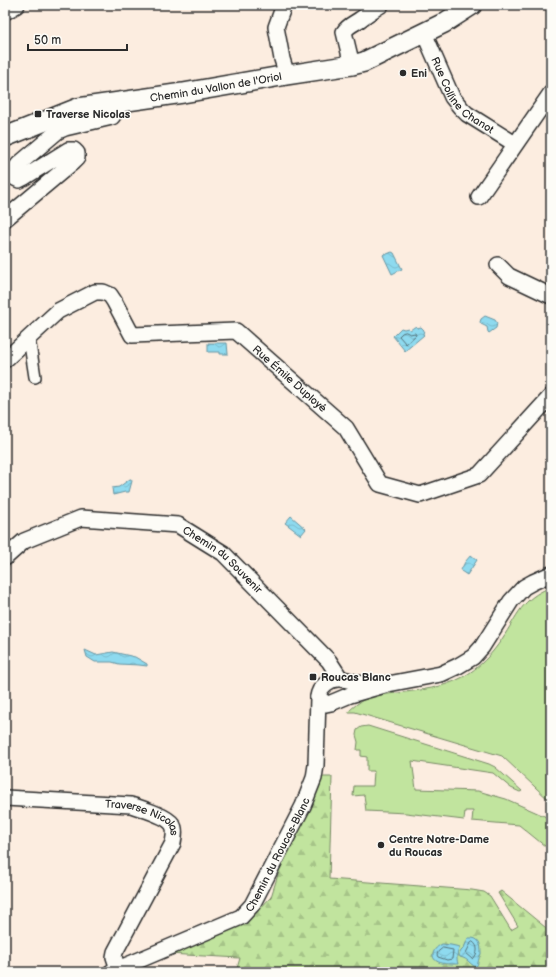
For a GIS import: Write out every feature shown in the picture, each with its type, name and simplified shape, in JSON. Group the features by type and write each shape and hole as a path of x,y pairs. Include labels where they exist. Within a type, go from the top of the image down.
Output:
{"street":[{"path":"5,12 17,5"},
{"path":"284,5 276,27 282,59 287,75"},
{"path":"352,65 344,32 347,27 362,19 381,5"},
{"name":"Chemin du Vallon de l'Oriol","path":"5,137 78,108 183,93 352,65 369,60 444,23 472,5"},
{"name":"Rue Colline Chanot","path":"424,33 452,96 461,108 467,114 515,144"},
{"path":"479,197 551,93"},
{"path":"5,219 73,162 77,158 77,153 74,150 68,150 19,180 13,175 19,164 58,131 112,117 123,101"},
{"path":"498,265 509,276 551,296"},
{"name":"Rue Émile Duployé","path":"5,360 58,311 95,292 103,292 110,295 132,335 236,331 346,428 380,484 420,495 479,476 551,396"},
{"path":"29,338 35,377"},
{"name":"Chemin du Souvenir","path":"5,558 24,541 81,518 178,525 223,553 329,661 340,678"},
{"path":"388,684 363,684 340,678 331,680 322,686 318,692 318,697 326,704 331,703 350,695 388,684 441,674 458,666 473,657 482,647 516,594 528,584 551,574"},
{"name":"Chemin du Roucas-Blanc","path":"115,970 241,917 252,905 303,806 314,778 316,765 318,697"},
{"name":"Traverse Nicolas","path":"5,798 131,805 150,811 173,824 173,843 115,952 115,970"}],"green space":[{"path":"551,587 551,802 502,756 355,712 348,712 365,699 381,695 423,690 448,684 463,677 480,665 494,650 521,608 533,597"},
{"path":"368,726 495,767 522,791 520,792 511,788 493,773 412,761 416,789 478,791 506,799 551,819 551,851 519,825 472,821 473,811 465,811 464,820 406,813 366,811 364,795 353,796 354,786 373,786 374,771 367,771 367,757 361,756 361,750 357,750 357,730 361,727"},
{"path":"321,777 332,777 329,879 484,892 490,896 511,930 518,926 498,893 501,891 551,932 551,972 236,972 240,958 168,954 235,927 255,914 271,897 287,846 311,808"}],"water":[{"path":"392,252 394,253 402,269 392,274 383,255 385,253 387,254"},
{"path":"485,316 495,320 497,323 496,328 489,333 487,327 480,322"},
{"path":"416,326 417,328 421,327 424,330 424,335 405,351 393,336 401,328 408,328 410,330"},
{"path":"208,343 227,343 228,354 208,352"},
{"path":"130,479 132,481 129,492 113,495 112,488 119,487"},
{"path":"291,516 306,529 301,535 285,523"},
{"path":"471,555 477,560 467,575 461,570"},
{"path":"85,650 96,655 113,652 135,657 147,664 147,666 112,662 95,662 87,657"},
{"path":"468,938 477,940 481,947 481,954 476,967 459,955"},
{"path":"442,944 460,947 457,955 458,964 442,963 434,958 433,954 436,948"}],"place":[{"name":"Eni","path":"403,73"},
{"name":"Traverse Nicolas","path":"38,114"},
{"name":"Roucas Blanc","path":"313,677"},
{"name":"Centre Notre-Dame du Roucas","path":"381,845"}]}
